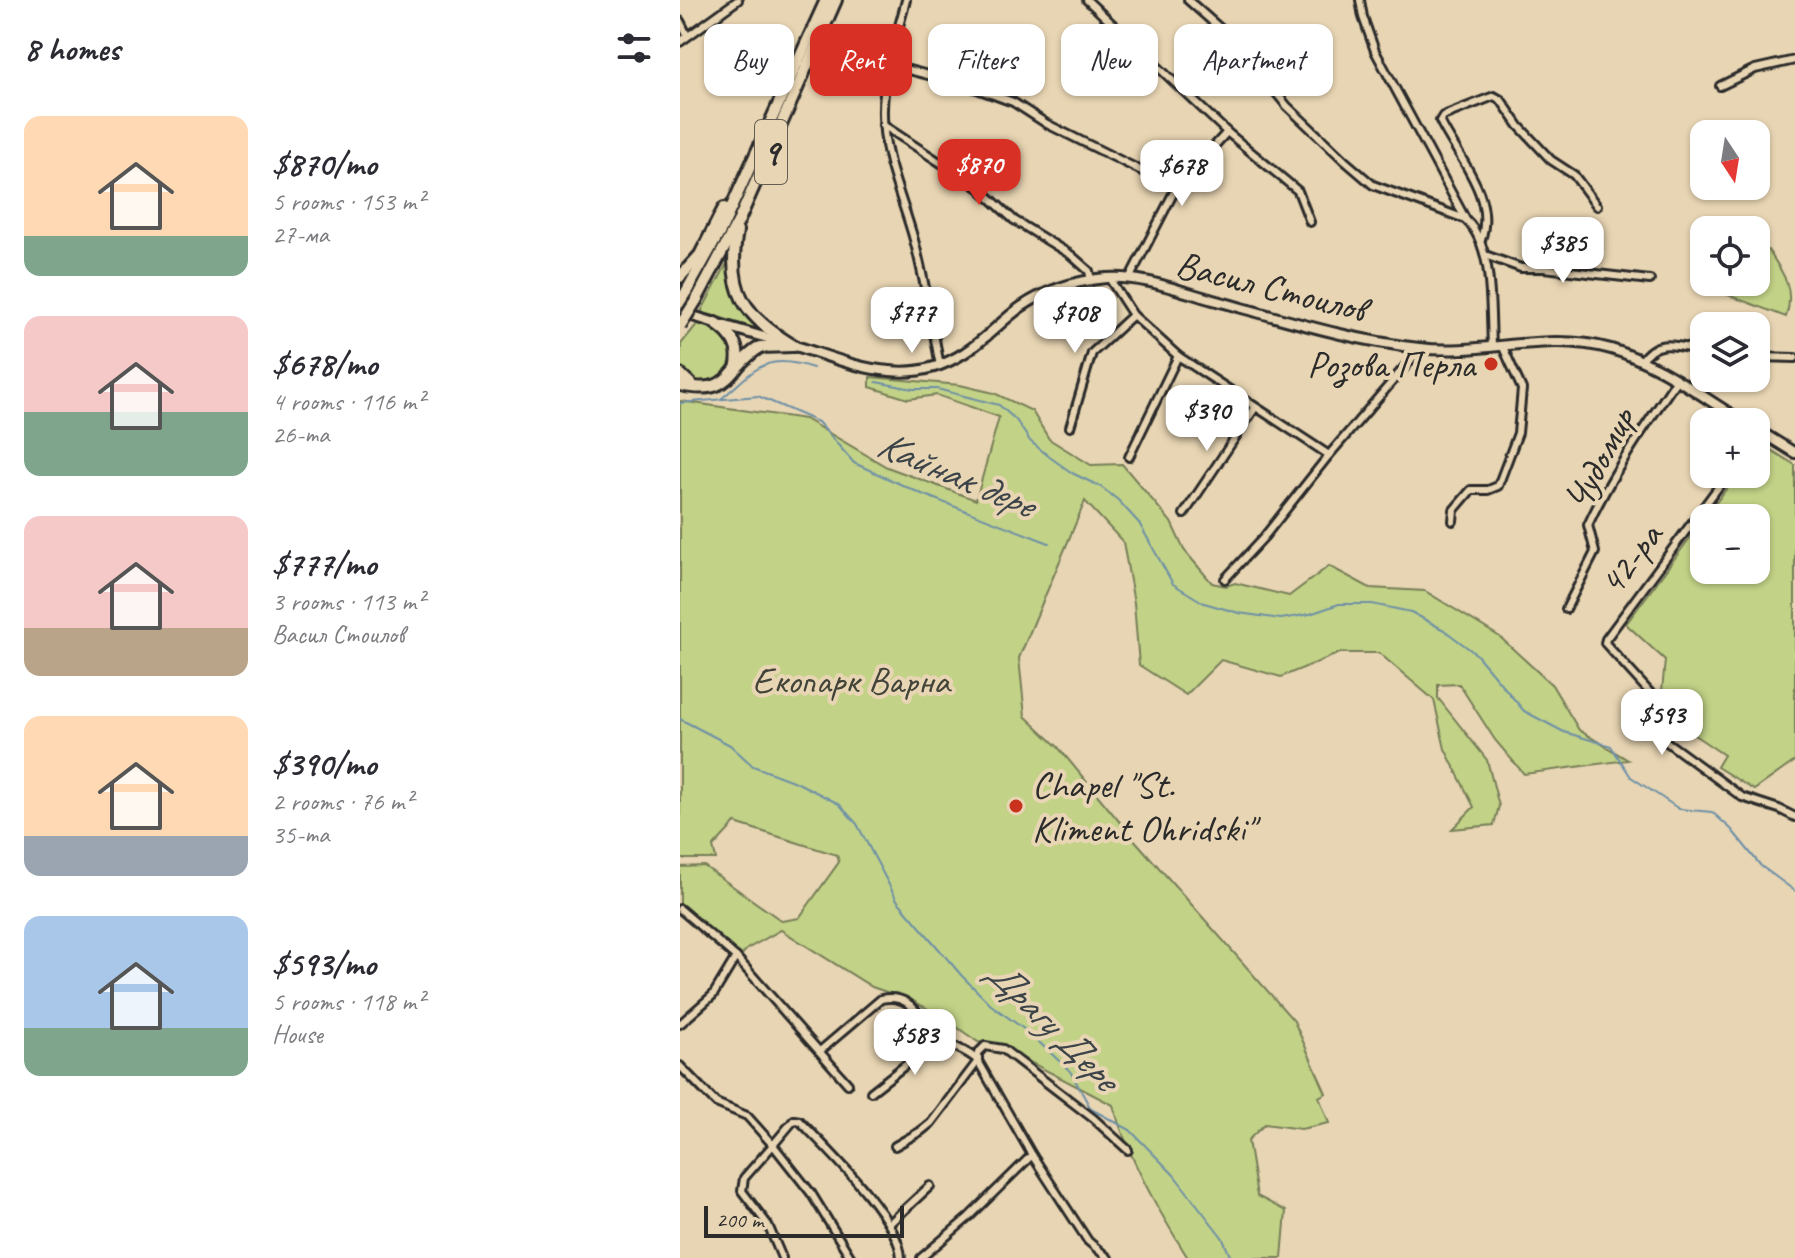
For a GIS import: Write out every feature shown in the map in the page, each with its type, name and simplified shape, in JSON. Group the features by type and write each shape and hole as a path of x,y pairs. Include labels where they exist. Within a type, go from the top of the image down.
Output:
{"highway":[{"name":"9","path":"794,67 826,0"},
{"name":"9","path":"680,327 739,220 836,0"},
{"path":"680,277 706,244 780,96"},
{"name":"9","path":"683,298 722,228 781,96"},
{"path":"739,220 733,259 735,281 741,296 759,323 794,346"},
{"path":"715,323 728,331 736,344 736,369"},
{"path":"680,385 708,389 719,385 760,347 794,346"},
{"path":"680,374 695,388"}],"street":[{"path":"680,42 738,0"},
{"path":"900,24 906,0"},
{"path":"1087,0 1227,132 1298,191 1310,222"},
{"path":"1188,0 1232,39 1287,106 1373,185 1466,220"},
{"path":"1360,0 1375,51 1466,220 1481,240 1497,345 1522,389 1518,433 1498,486 1471,490 1454,510 1453,521"},
{"path":"680,21 687,35"},
{"path":"1720,86 1755,69 1795,60"},
{"path":"912,71 1013,102 1047,124 1176,188"},
{"path":"885,96 882,112 888,153 914,241 940,366"},
{"path":"1481,240 1486,224 1484,207 1472,176 1440,121 1443,116 1494,96 1501,100 1519,126 1551,160 1574,175 1597,206"},
{"path":"883,125 979,188 1014,220 1071,255 1089,271 1091,280"},
{"path":"1129,279 1176,188 1227,132"},
{"path":"1485,255 1521,268 1650,280"},
{"path":"1109,278 1133,315 1178,356 1329,455"},
{"name":"Васил Стоилов","path":"680,312 858,365 889,371 940,366 965,352 1040,295 1091,280 1129,279 1329,332 1421,348 1551,340 1611,349 1641,361 1721,408"},
{"path":"1070,427 1092,353 1133,315"},
{"path":"1641,361 1648,350 1659,345 1690,349"},
{"path":"1225,579 1264,537 1421,348"},
{"path":"1129,457 1178,356"},
{"path":"1770,357 1795,358"},
{"name":"Чудомир","path":"1566,609 1593,561 1594,546 1588,525 1600,500 1625,455 1676,381"},
{"path":"1184,514 1255,408"},
{"path":"1770,440 1795,453"},
{"name":"42-ра","path":"1718,488 1606,639 1607,647 1652,695 1655,731 1660,737 1742,797 1795,817"},
{"path":"680,909 736,957 848,1084"},
{"path":"680,1024 713,995 736,957"},
{"path":"820,1051 881,999 891,997 913,1005 940,1038 978,1061 1032,1155 1088,1241 1108,1258"},
{"path":"871,1092 940,1038"},
{"path":"895,1146 931,1123 978,1061 978,1053 985,1046 1003,1049 1094,1119 1128,1150"},
{"path":"680,1066 716,1103 747,1116 773,1145 811,1193 851,1258"},
{"path":"782,1258 768,1225 742,1191 744,1178 791,1121 800,1121 848,1171 889,1224 898,1240 901,1258"},
{"path":"921,1258 969,1217 1032,1155"},
{"path":"889,1224 930,1186"}],"green space":[{"path":"1770,253 1783,274 1788,290 1786,317 1730,296 1770,296"},
{"path":"729,260 746,312 761,330 701,312"},
{"path":"698,323 718,329 732,344 728,368 714,382 705,384 687,377 680,367 681,344"},
{"name":"Екопарк Варна","path":"870,377 960,385 994,393 1032,411 1049,439 1091,465 1122,464 1171,522 1184,550 1212,583 1226,586 1235,583 1289,596 1329,566 1370,588 1425,591 1500,637 1552,685 1579,730 1628,760 1524,774 1495,740 1459,684 1438,685 1438,698 1487,760 1499,806 1494,825 1452,829 1474,807 1445,749 1434,700 1379,653 1340,653 1281,677 1221,660 1186,695 1139,665 1134,603 1123,542 1085,501 1019,658 1025,716 1058,747 1132,837 1294,1021 1326,1093 1319,1097 1329,1123 1301,1129 1265,1124 1248,1140 1257,1196 1286,1211 1282,1258 1188,1258 1145,1184 1113,1105 999,1046 978,1042 915,1002 872,987 781,930 747,949 739,958 680,903 680,867 704,866 782,921 799,918 839,862 837,855 735,823 713,847 716,859 680,859 680,401 805,419 887,467 976,500 999,417 937,395 908,399 870,387"},
{"path":"1770,449 1795,465 1795,761 1754,790 1717,767 1724,755 1660,712 1665,660 1626,624 1690,538 1690,584 1770,584 1770,504 1715,504 1727,488 1770,488"}],"waterway":[{"name":"Кайнак дере","path":"721,399 762,366 783,362 813,368"},
{"name":"Кайнак дере","path":"876,382 913,389 937,389 999,405 1016,420 1030,441 1051,458 1118,500 1139,523 1173,584 1204,603 1239,613 1281,619 1310,614 1339,604 1372,604 1411,612 1444,630 1476,654 1524,711 1564,732 1611,746 1631,777 1679,809 1712,812 1731,829 1761,866 1795,891"},
{"name":"Кайнак дере","path":"680,403 758,396 818,422 854,463 922,494 1049,543"},
{"name":"Драгу Дере","path":"680,719 730,745 753,766 798,783 839,804 857,824 897,900 962,976 991,1005 1028,1032 1070,1071 1091,1109 1130,1130 1174,1175 1222,1237 1231,1258"}],"place":[{"name":"Розова Перла","path":"1491,364"},
{"name":"Chapel \"St. Kliment Ohridski\"","path":"1016,806"}]}
